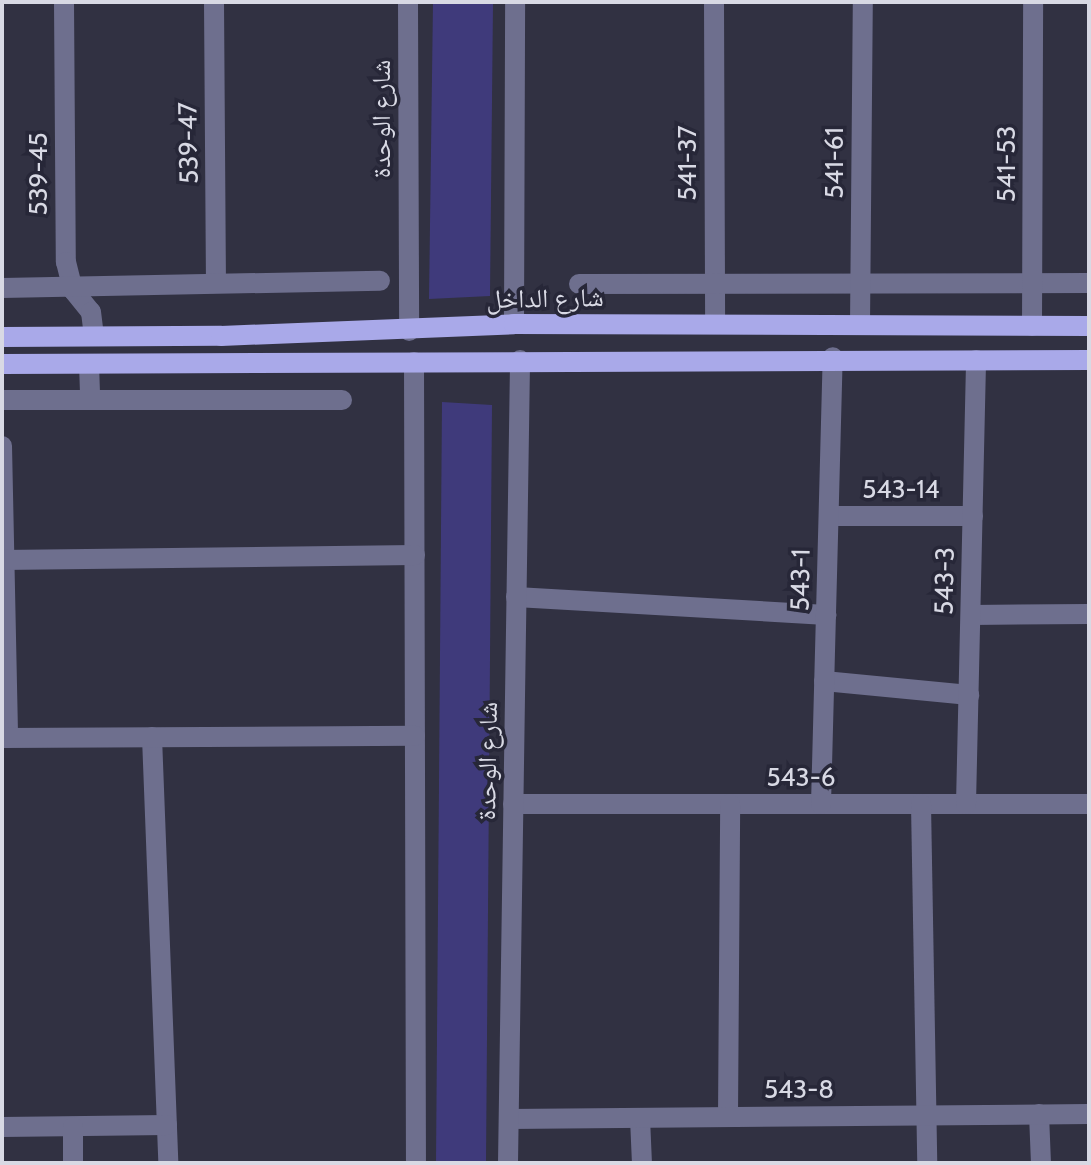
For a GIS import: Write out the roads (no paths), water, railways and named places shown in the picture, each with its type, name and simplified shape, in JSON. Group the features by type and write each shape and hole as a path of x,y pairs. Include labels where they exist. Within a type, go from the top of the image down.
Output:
{"main road":[{"name":"شارع الداخل","path":"2,337 409,331 514,324 1089,326"},
{"path":"2,364 833,357 1089,360"}],"street":[{"name":"539-45","path":"64,2 66,262 73,290 88,302 94,336"},
{"name":"539-47","path":"214,2 216,283"},
{"name":"شارع الوحدة","path":"408,2 409,331"},
{"path":"514,324 515,2"},
{"name":"541-37","path":"714,2 715,323"},
{"name":"541-61","path":"860,325 863,2"},
{"name":"541-53","path":"1032,326 1033,2"},
{"path":"2,288 73,290 216,283 380,281"},
{"path":"579,284 1089,283"},
{"name":"543-1","path":"821,804 833,357"},
{"name":"شارع الوحدة","path":"508,1163 520,360"},
{"name":"543-3","path":"966,804 976,360"},
{"path":"414,362 416,1163"},
{"path":"89,364 90,400"},
{"path":"2,400 342,400"},
{"path":"2,446 5,738 415,736"},
{"name":"543-14","path":"829,516 973,516"},
{"path":"5,560 415,555"},
{"path":"516,597 826,615"},
{"path":"971,615 1089,614"},
{"path":"824,681 969,695"},
{"path":"152,737 168,1163"},
{"name":"543-6","path":"513,804 1089,804"},
{"path":"728,1117 730,804"},
{"path":"921,804 927,1163"},
{"path":"1039,1114 1041,1163"},
{"name":"543-8","path":"509,1119 1089,1114"},
{"path":"640,1118 642,1163"},
{"path":"2,1127 167,1125"},
{"path":"73,1127 73,1163"}]}
